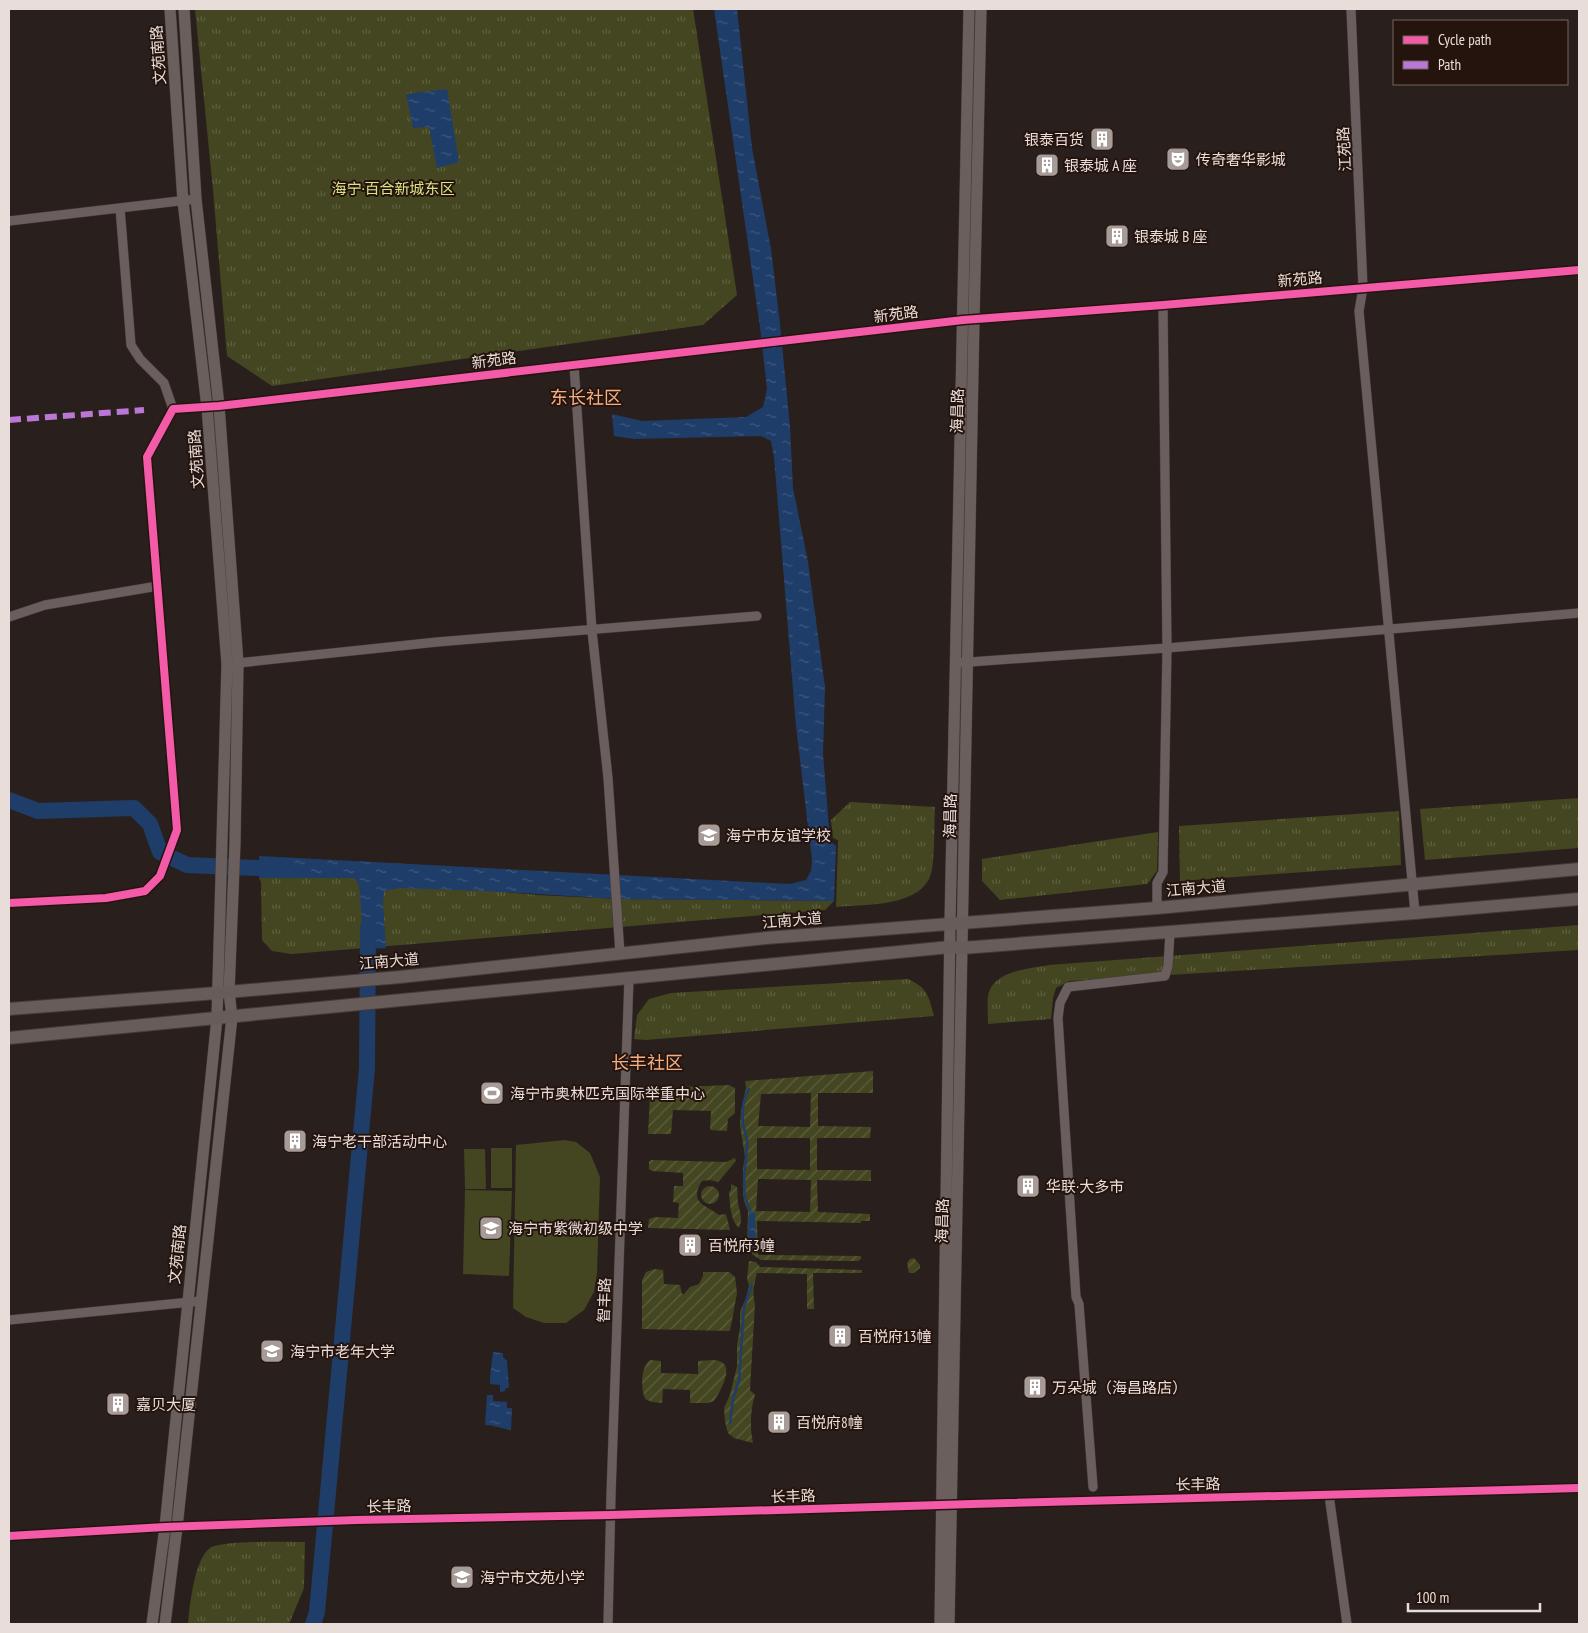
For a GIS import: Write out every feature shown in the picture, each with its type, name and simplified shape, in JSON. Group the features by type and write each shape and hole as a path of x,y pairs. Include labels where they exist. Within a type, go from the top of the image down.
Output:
{"highway":[{"name":"江南大道","path":"9,1009 223,993 400,977 766,938 1157,908 1579,869"},
{"path":"9,1038 956,948 1416,914 1579,899"}],"main road":[{"name":"文苑南路","path":"165,1624 232,1016 223,993 221,885 228,664 207,407 184,201 170,9"},
{"name":"文苑南路","path":"152,1624 165,1527 217,1018 223,993 234,886 235,843 238,663 219,406 196,199 184,9"},
{"name":"海昌路","path":"956,922 968,662 968,9"},
{"name":"海昌路","path":"950,1624 948,1505 956,948 956,663 968,319 982,9"},
{"name":"海昌路","path":"940,1624 948,1505"}],"street":[{"name":"江苑路","path":"1351,9 1363,288 1359,311 1416,914"},
{"path":"9,221 196,199"},
{"path":"9,903 115,896 144,891 160,874 177,830 147,457 172,409 164,383 140,359 131,345 120,208"},
{"name":"新苑路","path":"172,409 219,406 968,319 1163,305 1579,270"},
{"path":"1157,908 1156,883 1163,872 1167,648 1163,305"},
{"path":"574,365 592,631 608,778 620,954"},
{"path":"9,617 45,605 158,586"},
{"path":"956,663 1167,648 1579,612"},
{"path":"238,663 437,642 592,631 757,616"},
{"path":"1093,1487 1079,1304 1076,1297 1058,1018 1060,1003 1068,987 1165,976 1168,966 1170,932"},
{"name":"智丰路","path":"608,1624 610,1516 630,978"},
{"path":"9,1320 201,1301"},
{"name":"长丰路","path":"9,1536 165,1527 356,1520 610,1516 1579,1488"},
{"path":"1330,1495 1347,1624"}],"green space":[{"name":"海宁·百合新城东区","path":"195,9 693,9 737,295 703,325 272,386 227,356"},
{"path":"1579,798 1579,848 1425,860 1420,809"},
{"path":"850,802 935,807 932,869 927,882 919,891 893,902 836,907 838,840 833,838 831,820"},
{"path":"1399,811 1401,865 1180,881 1179,826"},
{"path":"1158,832 1157,871 1147,884 1000,900 982,881 982,859"},
{"path":"259,878 354,878 537,895 619,899 834,901 825,910 292,954 272,951 262,940 261,882"},
{"path":"1579,925 1579,950 1069,981 1056,988 1051,1019 988,1024 988,996 991,987 997,981 1013,972 1049,965"},
{"path":"908,979 915,982 927,994 934,1016 646,1040 634,1039 637,1015 649,999 671,993"},
{"path":"873,1071 873,1093 818,1093 818,1126 871,1127 870,1138 817,1138 817,1170 871,1170 871,1181 817,1180 818,1212 870,1214 870,1221 861,1221 861,1223 757,1221 758,1255 861,1256 861,1259 858,1261 761,1260 753,1255 747,1247 748,1211 743,1192 745,1157 740,1125 746,1088 745,1081","holes":["811,1093 810,1127 758,1126 761,1094","757,1138 810,1138 810,1170 757,1169","758,1179 811,1180 810,1212 756,1211"]},
{"path":"729,1085 735,1088 735,1113 728,1119 727,1131 710,1130 711,1111 673,1110 671,1134 648,1134 650,1096 661,1096 662,1088"},
{"path":"565,1140 576,1142 590,1153 600,1177 597,1273 594,1292 584,1310 566,1323 544,1323 526,1317 513,1308 516,1145"},
{"path":"491,1148 512,1148 512,1188 491,1188"},
{"path":"464,1149 485,1149 486,1189 465,1189"},
{"path":"735,1158 736,1161 718,1182 702,1181 697,1194 698,1199 704,1206 719,1215 726,1214 730,1230 648,1228 649,1219 655,1217 678,1218 679,1203 673,1202 674,1186 683,1186 683,1173 652,1171 649,1169 649,1162 651,1160 726,1162"},
{"path":"731,1184 737,1187 741,1218 739,1228 731,1212 729,1192"},
{"path":"710,1186 716,1189 719,1195 716,1201 710,1204 704,1201 701,1195 704,1189"},
{"path":"465,1190 512,1191 509,1276 463,1274"},
{"path":"914,1258 920,1265 920,1268 914,1273 909,1273 907,1263 910,1259"},
{"path":"749,1261 756,1262 760,1267 862,1270 862,1273 813,1273 814,1309 807,1309 807,1274 757,1273 754,1285 755,1304 750,1390 755,1395 751,1419 753,1443 734,1438 728,1433 724,1408 730,1395 737,1366 740,1312 749,1286 747,1279"},
{"path":"655,1269 663,1270 664,1284 680,1285 682,1294 690,1287 699,1284 703,1272 729,1272 735,1277 737,1293 730,1331 642,1329 642,1280 646,1272"},
{"path":"650,1360 661,1361 661,1373 698,1374 698,1361 717,1360 724,1364 726,1368 725,1380 714,1401 708,1403 690,1403 690,1390 663,1389 662,1403 652,1402 645,1399 642,1384 644,1368"},
{"path":"305,1542 304,1588 289,1624 188,1624 197,1572 200,1562 210,1548 217,1545 240,1543"}],"water":[{"path":"714,9 737,9 752,148 771,249 790,427 793,488 808,562 825,687 823,753 830,841 836,846 834,901 619,899 400,888 384,891 386,948 364,949 359,884 354,878 259,878 259,856 790,884 806,880 811,871 812,860 796,726 774,457 771,441 761,436 634,439 614,436 612,414 642,421 746,417 763,407 767,389 760,327"},
{"path":"447,89 459,162 437,168 429,127 413,128 406,94"},
{"path":"750,1210 755,1214 756,1247 754,1252 749,1245 748,1227"},
{"path":"493,1352 503,1353 503,1357 507,1361 509,1388 506,1388 505,1391 500,1392 500,1385 490,1384"},
{"path":"487,1395 493,1395 493,1401 507,1402 507,1408 512,1408 511,1430 485,1425"}],"waterway":[{"path":"9,800 38,811 134,808 150,824 160,852 187,865 281,869"},
{"path":"313,1624 317,1612 367,1068 368,927"},
{"path":"749,1089 744,1101 743,1124 747,1139 744,1184 746,1202 750,1210"},
{"path":"730,1423 733,1399 739,1380 744,1307 752,1284"}],"marked path":[{"path":"9,420 144,410"}],"cycle path":[{"path":"9,903 106,898 145,891 160,876 177,830 147,457 173,409 219,406 963,320 1579,270"},
{"path":"9,1536 165,1527 356,1520 610,1515 1579,1488"}],"place":[{"name":"银泰百货","path":"1102,139"},
{"name":"传奇奢华影城","path":"1178,159"},
{"name":"银泰城 A 座","path":"1047,165"},
{"name":"银泰城 B 座","path":"1117,236"},
{"name":"海宁市友谊学校","path":"709,835"},
{"name":"海宁市奥林匹克国际举重中心","path":"492,1093"},
{"name":"海宁老干部活动中心","path":"295,1141"},
{"name":"华联·大多市","path":"1028,1186"},
{"name":"海宁市紫微初级中学","path":"491,1228"},
{"name":"百悦府3幢","path":"690,1245"},
{"name":"百悦府13幢","path":"840,1336"},
{"name":"海宁市老年大学","path":"272,1351"},
{"name":"万朵城（海昌路店）","path":"1035,1387"},
{"name":"嘉贝大厦","path":"118,1404"},
{"name":"百悦府8幢","path":"779,1422"},
{"name":"海宁市文苑小学","path":"462,1577"}],"district":[{"name":"东长社区","path":"586,397"},
{"name":"长丰社区","path":"647,1062"}]}
